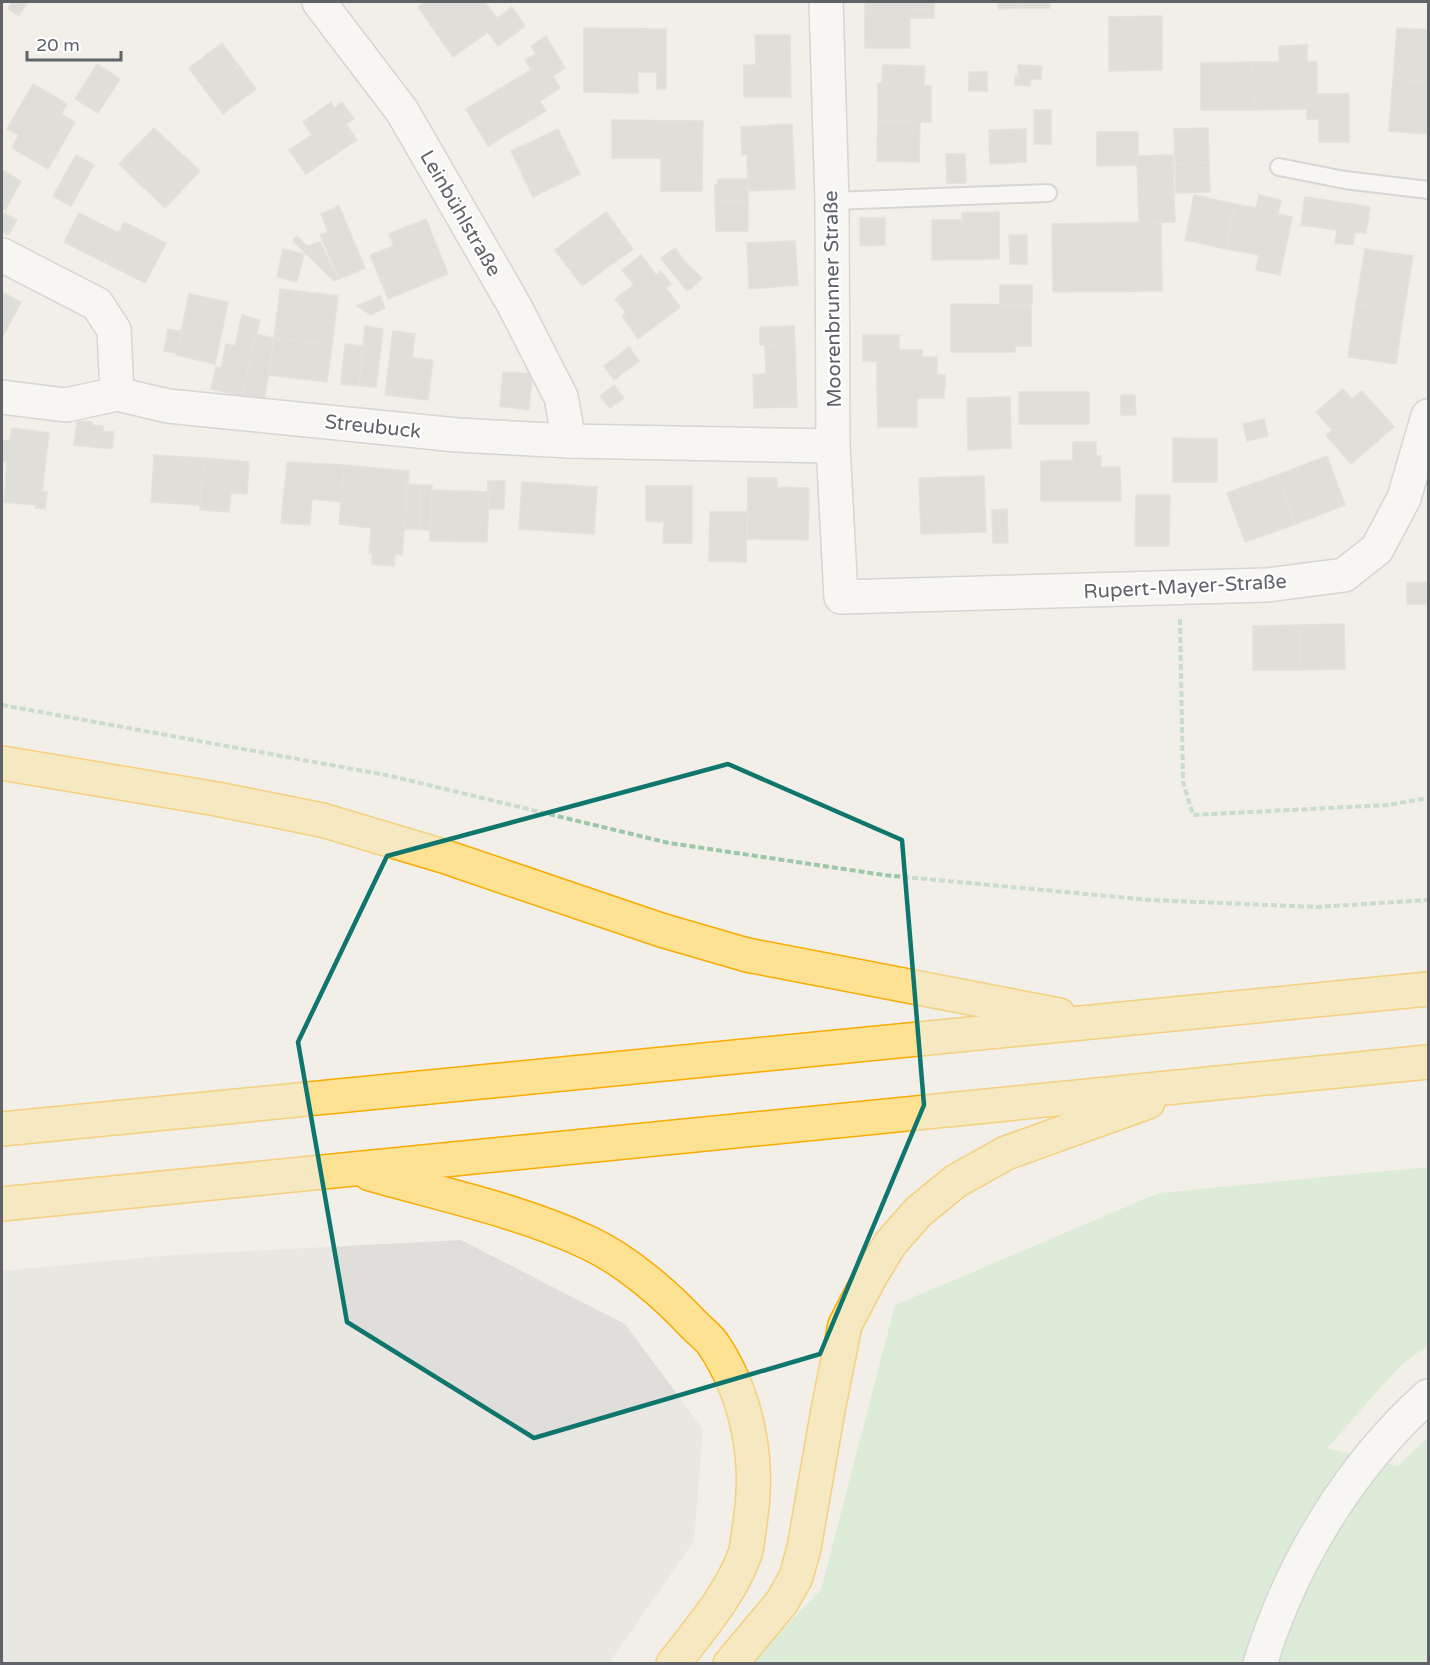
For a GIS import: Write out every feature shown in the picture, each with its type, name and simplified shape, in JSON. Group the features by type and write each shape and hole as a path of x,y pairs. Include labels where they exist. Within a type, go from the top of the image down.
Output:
{"highway":[{"path":"2,763 217,799 321,820 443,856 661,930 747,955 1094,1021"},
{"path":"2,1129 1428,989"},
{"path":"2,1204 1428,1062"},
{"path":"730,1664 782,1602 796,1577 804,1548 845,1325 890,1244 918,1212 956,1181 1006,1153 1198,1085"},
{"path":"351,1168 500,1210 546,1225 584,1241 640,1275 682,1312 712,1344 732,1380 748,1423 753,1459 753,1503 745,1552 723,1596 673,1664"}],"street":[{"name":"Leinbühlstraße","path":"319,2 402,111 514,305 561,397 569,441"},
{"name":"Moorenbrunner Straße","path":"826,2 832,201 833,446 841,597"},
{"path":"2,255 97,304 114,330 117,394 66,405 2,397"},
{"name":"Streubuck","path":"117,394 168,406 457,435 569,441 833,446"},
{"name":"Rupert-Mayer-Straße","path":"841,597 1267,585 1344,575 1377,549 1404,498 1428,416"},
{"path":"1260,1664 1268,1638 1293,1579 1333,1510 1371,1457 1428,1396"}],"lane":[{"path":"1279,167 1345,180 1428,190"},
{"path":"832,201 1048,193"}],"path":[{"path":"1179,588 1183,782 1192,814 1388,805 1428,798"},
{"path":"2,705 391,776 669,843 884,875 1162,900 1316,907 1428,900"}],"highlighted area":[{"path":"728,764 902,840 924,1105 820,1354 534,1438 347,1322 298,1042 387,856"}],"shaded area":[{"path":"461,1240 625,1324 703,1429 694,1541 609,1663 2,1663 2,1271 172,1255"}],"green space":[{"path":"1428,1167 1428,1345 1400,1366 1327,1448 1398,1466 1428,1437 1428,1663 749,1664 821,1590 895,1305 1159,1193"}],"building":[{"path":"12,2 28,2 19,16 8,9"},
{"path":"425,2 485,2 497,18 512,7 525,26 498,46 488,32 453,57 418,7"},
{"path":"865,2 934,2 934,10 865,11"},
{"path":"998,2 1024,2 1024,8 999,9"},
{"path":"1024,2 1050,2 1050,8 1024,8"},
{"path":"934,10 934,18 910,18 910,48 865,48 865,11"},
{"path":"1162,16 1162,45 1109,45 1109,17"},
{"path":"584,28 666,29 666,89 657,89 657,72 638,72 638,93 584,92"},
{"path":"1397,28 1428,30 1428,82 1393,79"},
{"path":"755,35 790,35 791,97 744,97 744,65 756,65"},
{"path":"546,36 565,68 553,76 560,88 540,101 546,111 488,146 466,109 531,70 525,60 536,54 531,46"},
{"path":"222,43 239,66 205,90 189,68"},
{"path":"1109,45 1162,45 1162,70 1109,71"},
{"path":"1307,45 1307,62 1317,62 1317,94 1349,94 1349,142 1319,142 1319,119 1307,119 1307,109 1254,110 1253,62 1279,62 1279,46"},
{"path":"1253,62 1254,110 1201,110 1201,63"},
{"path":"97,64 120,79 98,113 75,99"},
{"path":"883,65 925,66 924,86 931,86 931,122 878,122 878,83 882,83"},
{"path":"1018,65 1042,66 1041,79 1031,79 1030,86 1015,85"},
{"path":"239,66 256,89 223,114 205,90"},
{"path":"969,72 987,72 987,91 969,91"},
{"path":"1393,79 1428,82 1428,134 1389,131"},
{"path":"33,84 67,104 61,114 75,122 48,169 12,148 19,135 7,129"},
{"path":"331,102 334,108 342,102 354,119 346,124 357,140 306,174 289,150 312,135 303,122"},
{"path":"1034,110 1051,110 1051,144 1034,144"},
{"path":"612,120 703,121 702,191 661,191 661,158 612,158"},
{"path":"878,122 920,122 919,162 877,161"},
{"path":"792,124 795,189 748,191 747,154 742,155 741,127"},
{"path":"154,128 200,171 165,208 119,164"},
{"path":"1208,128 1209,163 1175,164 1174,129"},
{"path":"558,129 580,174 533,197 511,151"},
{"path":"1026,129 1026,162 990,164 989,130"},
{"path":"1097,132 1138,132 1138,165 1097,166"},
{"path":"946,154 965,154 966,183 947,183"},
{"path":"76,155 94,165 71,206 53,196"},
{"path":"1173,155 1174,194 1138,195 1137,156"},
{"path":"1209,163 1210,192 1176,193 1175,164"},
{"path":"2,170 21,181 5,210 2,208"},
{"path":"718,179 748,179 748,202 715,202 715,185 718,185"},
{"path":"1174,194 1175,222 1139,223 1138,195"},
{"path":"1194,195 1235,204 1226,249 1185,240"},
{"path":"1259,195 1281,200 1278,214 1292,217 1280,275 1256,270 1259,255 1226,249 1235,204 1256,208"},
{"path":"1305,197 1370,207 1366,233 1355,232 1353,245 1335,243 1337,230 1301,225"},
{"path":"715,202 748,202 748,231 716,231"},
{"path":"339,206 365,268 339,279 320,235 328,232 321,214"},
{"path":"2,212 17,220 8,235 2,231"},
{"path":"606,212 633,249 582,286 555,250"},
{"path":"999,212 999,259 932,260 932,220 962,220 962,213"},
{"path":"79,213 119,233 104,262 64,242"},
{"path":"860,218 885,218 885,245 860,246"},
{"path":"426,219 448,274 388,299 370,255 394,246 389,234"},
{"path":"124,222 166,243 145,283 104,262"},
{"path":"1161,222 1162,291 1053,292 1052,224"},
{"path":"1009,235 1027,235 1027,264 1010,264"},
{"path":"297,236 307,246 320,242 338,279 334,281 293,241"},
{"path":"795,241 798,285 749,289 747,243"},
{"path":"675,248 684,261 702,278 687,291 661,258"},
{"path":"283,249 304,254 297,282 277,277"},
{"path":"1365,249 1413,256 1404,311 1356,304"},
{"path":"641,255 656,275 661,271 671,284 666,288 680,307 638,339 622,316 626,313 615,299 634,285 622,270"},
{"path":"1000,285 1032,285 1032,304 1000,304"},
{"path":"280,289 338,296 332,345 274,338"},
{"path":"2,292 21,302 2,338"},
{"path":"189,294 228,302 215,364 176,355"},
{"path":"380,296 385,308 371,315 357,306"},
{"path":"951,304 1031,305 1031,346 1015,346 1015,352 951,352"},
{"path":"1356,304 1404,311 1396,364 1348,357"},
{"path":"242,315 260,320 242,396 211,389 216,367 221,369 226,344 235,346"},
{"path":"365,326 383,329 376,387 359,386"},
{"path":"794,326 795,344 760,345 760,327"},
{"path":"168,329 181,331 177,353 164,351"},
{"path":"393,331 415,334 412,358 433,360 428,400 385,395"},
{"path":"256,334 274,338 264,402 242,396"},
{"path":"863,335 899,335 899,350 922,350 922,357 937,357 937,375 945,375 945,389 877,389 877,361 863,361"},
{"path":"274,338 332,345 327,382 269,375"},
{"path":"345,344 363,346 359,386 341,384"},
{"path":"795,344 797,407 754,408 753,375 766,374 765,345"},
{"path":"629,347 639,361 614,380 604,366"},
{"path":"503,372 532,374 529,410 500,406"},
{"path":"614,385 624,398 610,408 600,396"},
{"path":"877,389 944,389 944,398 917,398 917,427 878,427"},
{"path":"1343,389 1352,399 1362,391 1394,427 1351,464 1326,435 1332,430 1316,412"},
{"path":"1019,392 1089,392 1089,424 1019,424"},
{"path":"1121,395 1135,395 1136,415 1121,415"},
{"path":"1010,397 1011,448 968,450 967,398"},
{"path":"1264,419 1268,436 1247,441 1243,424"},
{"path":"77,421 92,422 92,425 103,426 103,431 114,432 112,449 74,445"},
{"path":"12,428 49,433 42,492 47,492 45,509 35,508 35,505 4,502 7,462 2,461 2,440 10,441"},
{"path":"1173,438 1217,439 1217,482 1173,482"},
{"path":"1073,442 1096,442 1096,456 1101,456 1101,467 1120,467 1121,501 1041,501 1041,461 1073,460"},
{"path":"154,455 204,458 200,505 151,502"},
{"path":"1327,456 1345,505 1296,524 1277,475"},
{"path":"204,458 249,462 247,494 231,493 229,512 200,510"},
{"path":"287,462 344,465 341,502 312,499 310,525 281,523"},
{"path":"344,465 409,471 402,555 395,554 394,566 372,564 372,553 369,553 371,528 339,524"},
{"path":"1277,475 1296,524 1245,542 1227,493"},
{"path":"984,476 986,532 921,534 919,478"},
{"path":"748,478 777,478 777,487 809,488 808,540 747,539"},
{"path":"488,481 505,481 504,509 488,509"},
{"path":"522,482 597,487 594,534 519,529"},
{"path":"407,484 420,485 419,529 405,529"},
{"path":"420,485 432,485 430,530 419,529"},
{"path":"646,486 692,486 692,543 663,543 664,522 646,521"},
{"path":"432,490 489,492 487,542 430,541"},
{"path":"1136,495 1170,495 1169,546 1135,546"},
{"path":"1007,509 1008,543 993,543 992,510"},
{"path":"710,512 747,512 746,562 709,561"},
{"path":"1428,582 1428,604 1407,604 1407,583"},
{"path":"1344,624 1345,669 1299,670 1299,625"},
{"path":"1299,625 1299,670 1253,670 1253,626"}]}
